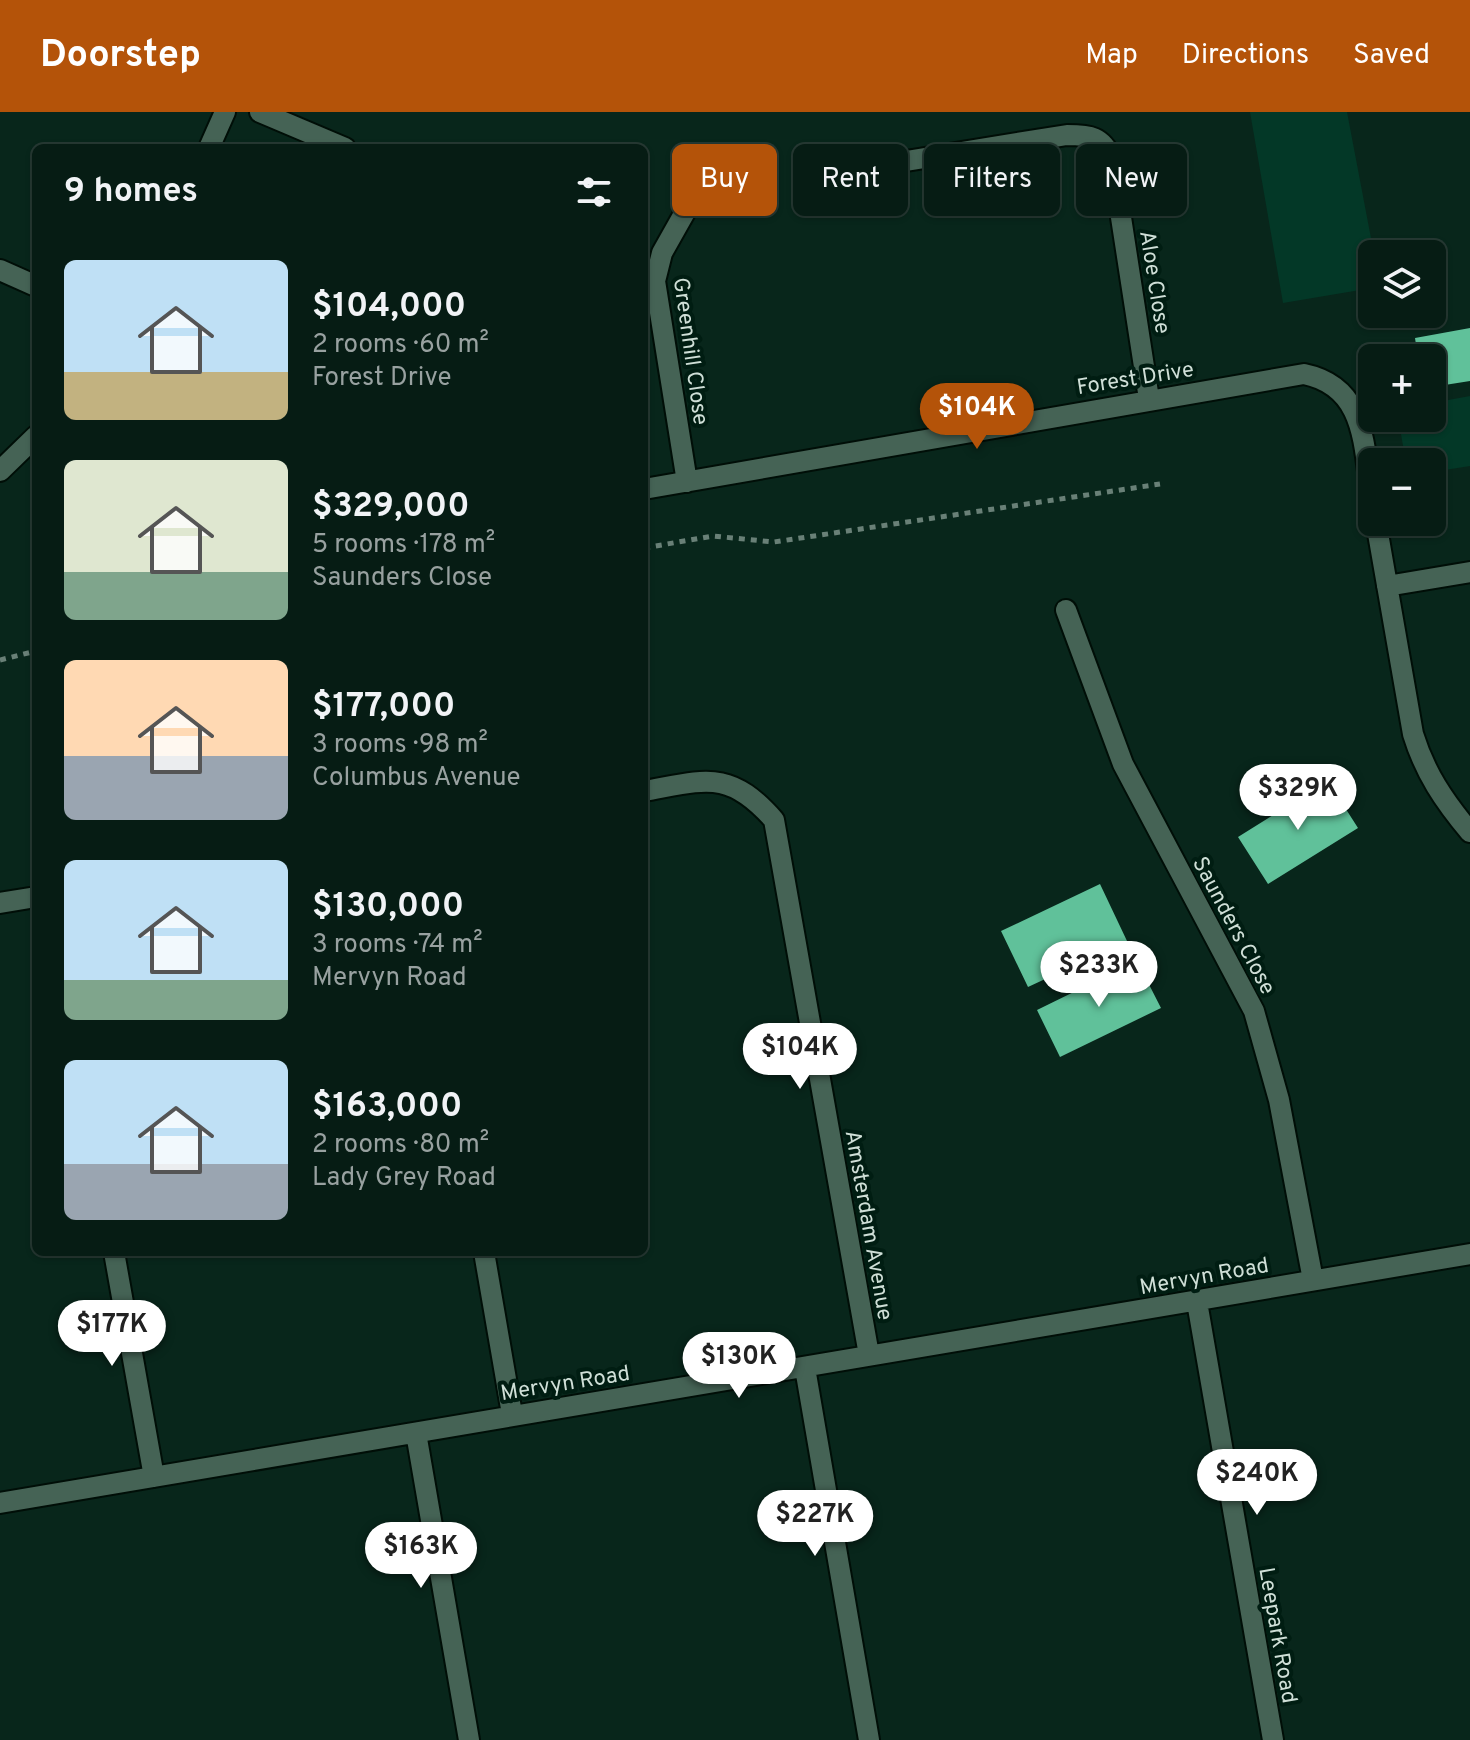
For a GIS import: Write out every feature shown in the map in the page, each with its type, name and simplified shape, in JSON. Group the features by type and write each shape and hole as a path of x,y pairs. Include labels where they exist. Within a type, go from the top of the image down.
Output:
{"street":[{"path":"211,144 225,112"},
{"path":"260,112 336,144"},
{"name":"Aloe Close","path":"908,161 1067,135 1091,135 1105,143 1115,175 1149,399"},
{"name":"Greenhill Close","path":"683,216 662,253 655,281 687,482"},
{"path":"0,270 32,284"},
{"name":"Forest Drive","path":"648,488 1304,374 1326,378 1343,389 1359,421 1363,448"},
{"path":"0,471 32,440"},
{"path":"1378,536 1413,734 1423,766 1442,798 1470,832"},
{"path":"1387,586 1470,572"},
{"name":"Saunders Close","path":"1066,610 1123,764 1254,1011 1279,1100 1313,1280"},
{"name":"Amsterdam Avenue","path":"648,790 697,781 730,784 746,792 774,820 869,1355"},
{"path":"0,903 32,898"},
{"name":"Mervyn Road","path":"0,1503 1470,1254"},
{"path":"115,1256 154,1477"},
{"path":"485,1256 512,1414"},
{"name":"Leepark Road","path":"1197,1302 1273,1740"},
{"path":"805,1368 869,1740"},
{"path":"416,1433 469,1740"}],"path":[{"path":"648,547 713,536 774,542 1160,484"},
{"path":"0,660 32,652"}],"green space":[{"path":"1250,112 1347,112 1371,240 1358,240 1358,290 1283,303"},
{"path":"1470,396 1470,466 1446,470 1446,448 1403,448 1401,432 1446,432 1446,400"}],"building":[{"path":"1470,328 1470,381 1446,385 1446,344 1416,344 1415,338"},
{"path":"1328,781 1358,828 1268,884 1238,837"},
{"path":"1100,884 1127,941 1028,987 1001,931"},
{"path":"1137,961 1161,1008 1060,1057 1037,1010"}]}
